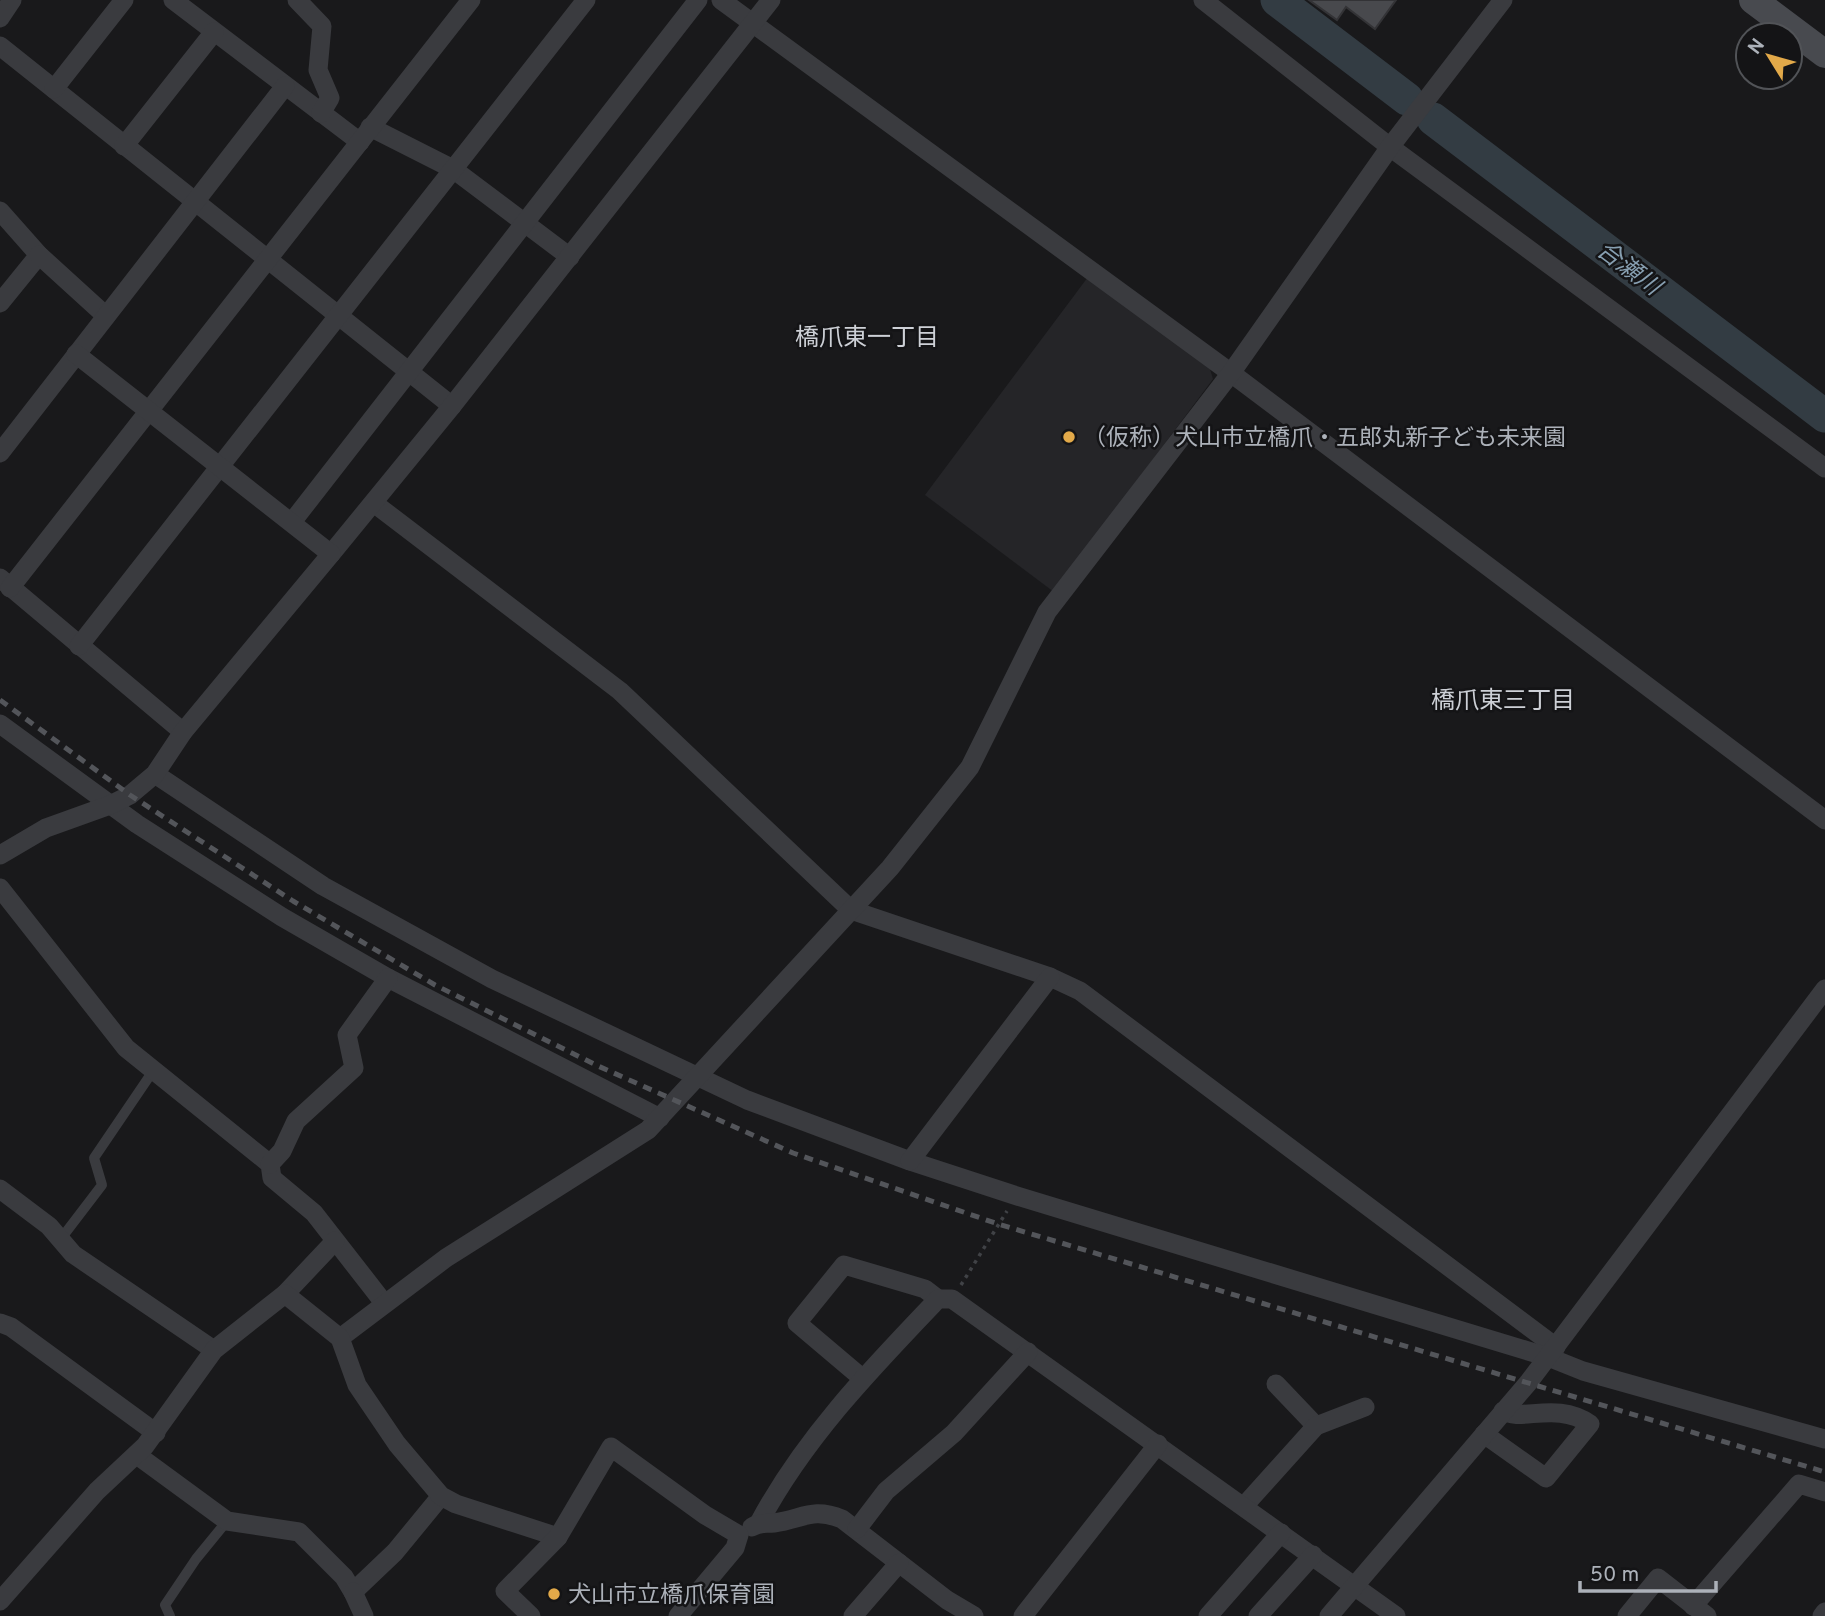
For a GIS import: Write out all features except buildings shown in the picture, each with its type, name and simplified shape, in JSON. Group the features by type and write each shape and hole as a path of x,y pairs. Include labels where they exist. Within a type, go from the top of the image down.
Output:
{"street":[{"path":"0,18 12,0"},
{"path":"54,89 124,0"},
{"path":"173,0 321,113 365,135 453,169 570,257"},
{"path":"297,0 322,26 317,70 330,98 321,113"},
{"path":"183,732 5,583 149,410 471,0"},
{"path":"79,646 586,0"},
{"path":"292,522 698,0"},
{"path":"721,0 1231,373 1825,820"},
{"path":"0,855 46,828 110,805 130,794 155,774 183,732 453,406 771,0"},
{"path":"1203,0 1390,147 1825,468"},
{"path":"340,1338 469,1243 648,1130 698,1079 890,868 970,767 1047,612 1231,373 1390,147 1503,0"},
{"path":"1753,0 1825,54"},
{"path":"124,146 214,32"},
{"path":"0,46 194,203 453,406"},
{"path":"0,453 285,86"},
{"path":"0,211 39,255 106,316"},
{"path":"0,303 39,255"},
{"path":"76,354 331,554"},
{"path":"374,504 620,691 851,910 1050,977 1080,991 1552,1352 1583,1371 1825,1439"},
{"path":"0,724 110,805 282,917 388,978 660,1118"},
{"path":"155,774 323,886 492,979 698,1079 910,1161 1017,1196 1552,1352"},
{"path":"0,888 126,1048 270,1164 272,1178 314,1213 384,1303"},
{"path":"910,1161 1050,977"},
{"path":"270,1164 282,1151 296,1121 354,1068 346,1035 388,978"},
{"path":"1329,1616 1552,1352 1825,989"},
{"path":"0,1189 24,1205 73,1254 214,1350"},
{"path":"0,1601 97,1491 137,1455 156,1433 214,1350 285,1294 335,1241"},
{"path":"862,1378 797,1323 844,1265 925,1289 945,1299 1028,1352 1396,1616"},
{"path":"285,1294 340,1338 357,1385 397,1444 441,1496 456,1504 558,1537"},
{"path":"678,1616 735,1548 739,1535 759,1522 825,1423 862,1378 945,1299"},
{"path":"0,1323 11,1327 156,1433"},
{"path":"857,1529 886,1491 954,1433 1028,1352"},
{"path":"1276,1384 1316,1426"},
{"path":"1244,1506 1316,1426 1365,1407"},
{"path":"1484,1434 1546,1478 1590,1424 1581,1418 1551,1410 1510,1415 1503,1411"},
{"path":"1023,1616 1157,1444"},
{"path":"521,1613 505,1591 558,1537 611,1447 705,1515 739,1535"},
{"path":"137,1455 227,1521 299,1532 344,1577 364,1616"},
{"path":"1627,1616 1658,1578 1700,1611 1799,1484 1825,1492"},
{"path":"353,1592 395,1552 441,1496"},
{"path":"759,1522 775,1523 807,1513 821,1513 842,1519 964,1614"},
{"path":"1208,1616 1281,1533"},
{"path":"1258,1616 1312,1555"},
{"path":"853,1616 900,1563"}],"lane":[{"path":"60,1241 102,1185 94,1158 153,1071"},
{"path":"170,1616 165,1605 196,1559 227,1521"}],"path":[{"path":"945,1299 1017,1196"}],"shaded area":[{"name":"（仮称）犬山市立橋爪・五郎丸新子ども未来園","path":"1088,277 1210,369 1213,379 1054,592 925,495"}],"waterway":[{"name":"合瀬川","path":"1277,0 1407,99"},
{"name":"合瀬川","path":"1433,119 1825,416"}],"railway":[{"path":"0,700 130,795 293,901 435,985 598,1066 793,1153 998,1224 1825,1472"}],"place":[{"name":"（仮称）犬山市立橋爪・五郎丸新子ども未来園","path":"1069,437"},
{"name":"犬山市立橋爪保育園","path":"554,1594"}],"district":[{"name":"橋爪東一丁目","path":"867,337"},
{"name":"橋爪東三丁目","path":"1503,700"}]}
